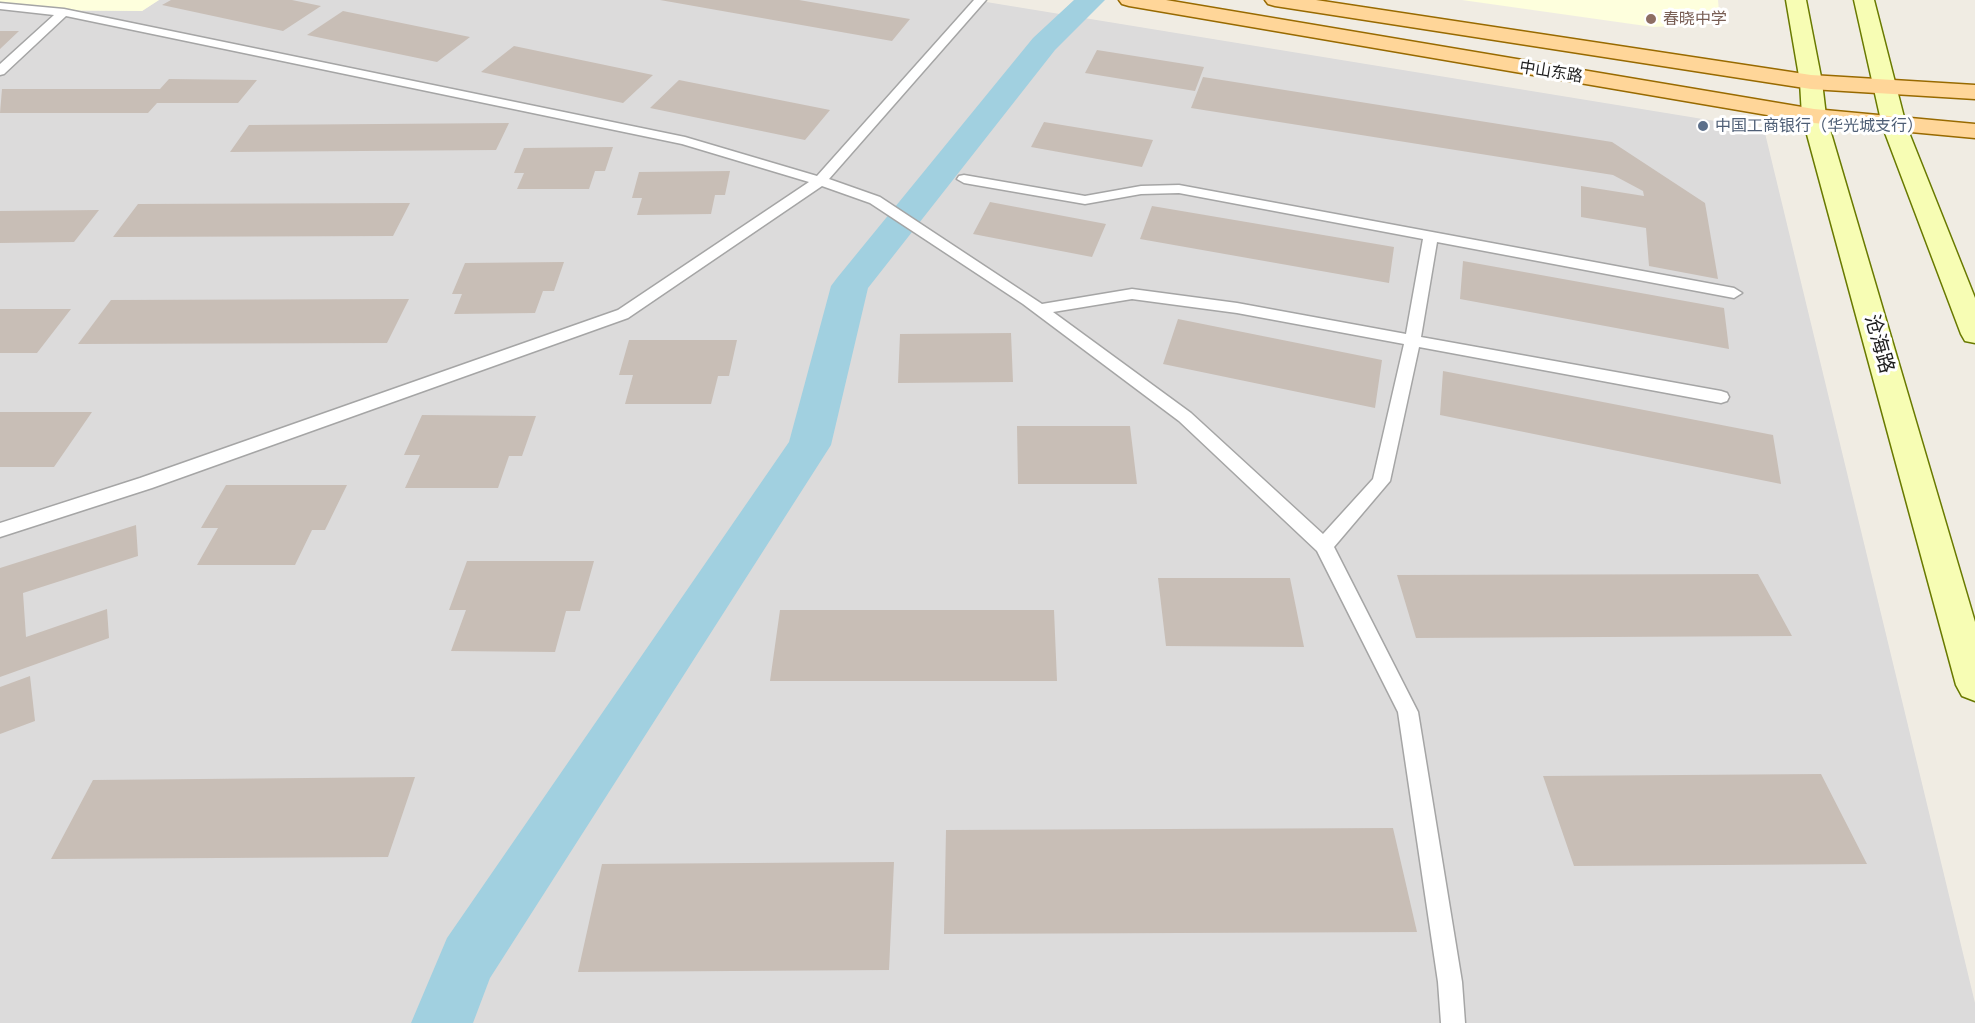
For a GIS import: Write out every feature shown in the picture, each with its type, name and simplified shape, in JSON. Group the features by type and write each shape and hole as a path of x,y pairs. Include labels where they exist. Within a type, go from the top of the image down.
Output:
{"main road":[{"name":"中山东路","path":"1129,0 1814,116 1894,126 1975,131"},
{"name":"中山东路","path":"1275,0 1811,82 1975,92"},
{"name":"沧海路","path":"1796,0 1811,82 1814,116 1975,685"},
{"path":"1864,0 1894,126 1975,334"}],"lane":[{"path":"0,530 146,483 623,314 820,181 980,0"},
{"path":"0,6 64,12 685,141 820,181 875,200 1039,309 1185,417 1324,546 1408,712 1450,982 1453,1023"},
{"path":"0,72 64,12"},
{"path":"964,179 1085,200 1141,190 1179,189 1734,292"},
{"path":"1324,546 1381,481 1413,340 1431,236"},
{"path":"1039,309 1132,294 1237,308 1721,397"}],"shaded area":[{"path":"0,0 159,0 142,11 0,10"},
{"path":"159,0 974,0 1764,129 1975,1003 1975,1023 0,1023 0,10 142,11"},
{"name":"春晓中学","path":"1462,0 1718,0 1719,12 1696,25 1653,27"}],"building":[{"path":"171,0 292,0 321,6 283,31 162,5"},
{"path":"660,0 799,0 910,19 892,41"},
{"path":"343,11 470,37 437,62 307,35"},
{"path":"0,31 19,31 0,49"},
{"path":"514,46 653,75 623,103 481,72"},
{"path":"1097,50 1204,67 1195,91 1085,73"},
{"path":"1203,77 1612,142 1705,203 1718,279 1649,266 1646,228 1581,217 1581,186 1644,196 1643,191 1613,175 1191,108"},
{"path":"169,79 257,80 238,103 157,103 148,113 0,113 2,89 160,89"},
{"path":"679,80 830,110 805,140 650,108"},
{"path":"1044,122 1153,140 1142,167 1031,147"},
{"path":"509,123 496,150 230,152 249,125"},
{"path":"613,147 605,171 595,171 589,189 517,189 524,173 514,173 524,148"},
{"path":"730,171 725,195 715,195 711,214 637,215 642,198 632,198 639,172"},
{"path":"990,202 1106,224 1092,257 973,234"},
{"path":"410,203 393,236 113,237 138,204"},
{"path":"1152,206 1394,247 1389,283 1140,239"},
{"path":"99,210 74,242 0,243 0,211"},
{"path":"1463,261 1724,308 1729,349 1460,299"},
{"path":"564,262 554,291 543,291 535,313 454,314 462,294 452,294 465,263"},
{"path":"409,299 387,343 78,344 111,300"},
{"path":"0,309 71,309 37,353 0,353"},
{"path":"1178,319 1382,360 1375,408 1163,364"},
{"path":"1011,333 1013,382 898,383 900,334"},
{"path":"629,340 737,340 729,376 718,376 711,404 625,404 633,375 619,375"},
{"path":"1443,371 1773,435 1781,484 1440,415"},
{"path":"0,412 92,412 54,467 0,467"},
{"path":"422,415 536,416 522,456 509,456 498,488 405,488 420,455 404,455"},
{"path":"1017,426 1130,426 1137,484 1018,484"},
{"path":"226,485 347,485 325,530 312,530 295,565 197,565 218,528 201,528"},
{"path":"136,525 138,556 23,593 26,637 107,609 109,638 0,677 0,568"},
{"path":"467,561 594,561 580,611 566,611 555,652 451,651 466,610 449,610"},
{"path":"1758,574 1792,636 1416,638 1397,575"},
{"path":"1158,578 1290,578 1304,647 1166,646"},
{"path":"780,610 1054,610 1057,681 770,681"},
{"path":"30,676 35,721 0,734 0,687"},
{"path":"1821,774 1867,864 1574,866 1543,776"},
{"path":"415,777 388,857 51,859 93,780"},
{"path":"1393,828 1417,932 944,934 946,830"},
{"path":"894,862 889,970 578,972 602,864"}],"waterway":[{"path":"442,1023 468,959 810,445 850,286 1044,44 1091,0"}],"place":[{"name":"春晓中学","path":"1651,19"},
{"name":"中国工商银行（华光城支行）","path":"1703,126"}]}
